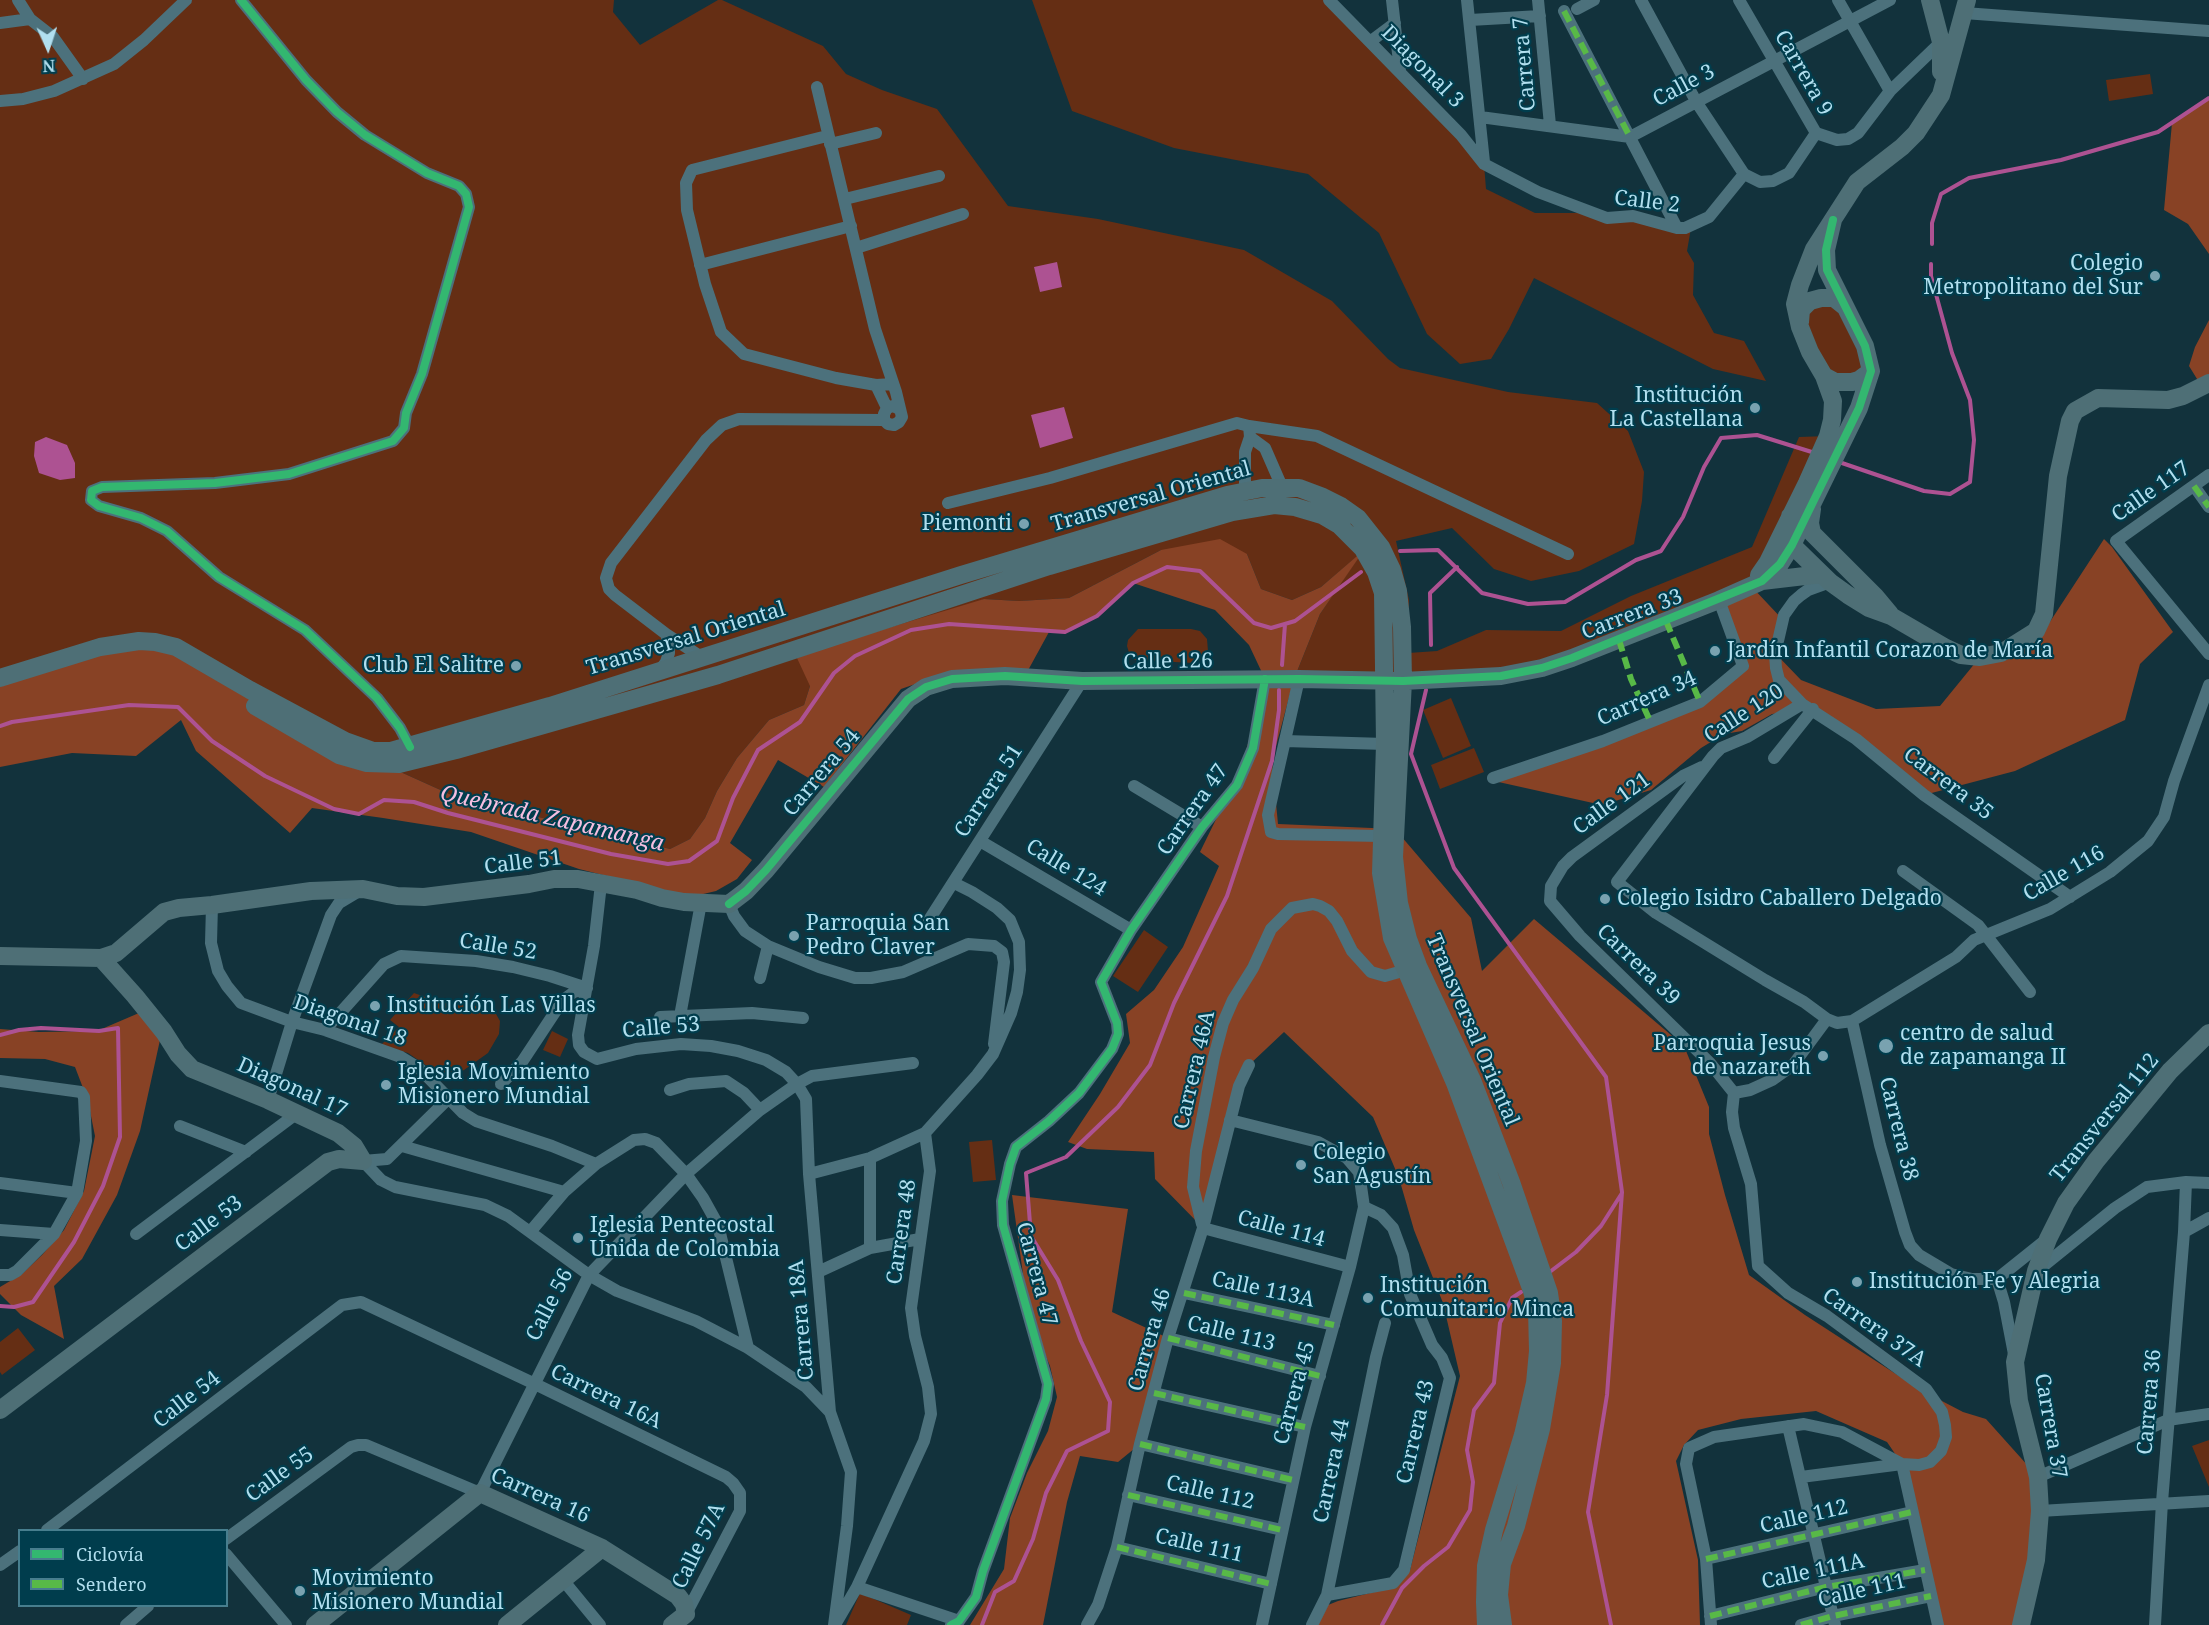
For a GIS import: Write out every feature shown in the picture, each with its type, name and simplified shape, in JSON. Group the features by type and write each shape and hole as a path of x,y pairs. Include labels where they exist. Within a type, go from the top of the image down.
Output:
{"main road":[{"path":"1930,0 1941,42 1941,95"},
{"path":"1835,438 1833,409 1824,376 1810,352 1800,327 1796,304 1800,285 1814,249 1857,182 1902,147 1916,133 1941,95 1966,6"},
{"path":"1833,220 1826,250 1827,270 1865,346 1871,372 1859,408 1835,438 1813,492 1810,523 1812,533 1875,596 1891,616"},
{"path":"1800,327 1801,310 1810,301 1834,298 1844,306"},
{"path":"1824,376 1835,382 1852,382 1871,372"},
{"path":"1790,516 1789,531 1792,545 1826,578 1869,608 1891,616 1961,655 1991,656 2001,653 2036,631 2044,614 2058,476 2070,421 2075,411 2098,398 2168,400 2183,396 2209,383"},
{"name":"Transversal Oriental","path":"0,678 100,647 139,641 155,642 176,647 250,690 359,747 373,751 391,751 550,706 972,572 1245,490 1299,488 1323,496 1341,506 1358,518 1381,547 1392,570 1398,591 1402,627 1385,744 1381,836 1381,873 1392,938 1411,968 1472,1080 1511,1182 1549,1293 1553,1321 1552,1363 1541,1429 1516,1526 1502,1564 1499,1595 1503,1625"},
{"path":"1756,584 1790,516 1813,492"},
{"name":"Carrera 33","path":"1394,681 1472,678 1522,673 1542,668 1619,640 1756,584 1780,564 1792,545 1813,492"},
{"name":"Transversal Oriental","path":"0,691 90,662 130,652 160,655 175,659 339,755 367,763 399,764 478,744 718,675 1049,566 1232,512 1274,505 1295,507 1322,515 1338,525 1363,549 1376,572 1383,593 1394,681 1395,857 1411,968 1521,1259 1537,1309 1539,1351 1535,1383 1523,1435 1494,1530 1486,1566 1486,1625"},
{"path":"1756,584 1826,578"},
{"name":"Calle 126","path":"952,679 1005,676 1082,681 1299,678 1394,681"},
{"name":"Carrera 54","path":"729,904 746,891 766,870 908,699 926,687 952,679"},
{"name":"Calle 51","path":"0,956 101,958 116,953 164,912 179,908 212,906 302,892 363,889 397,896 424,897 554,879 578,879 637,890 662,898 729,904"},
{"name":"Diagonal 17","path":"101,958 148,1012 178,1054 192,1069 268,1100 346,1138 363,1161"},
{"name":"Transversal 112","path":"2048,1239 2066,1203 2096,1161 2170,1071 2209,1034"},
{"name":"Calle 53","path":"0,1410 328,1162 339,1159 363,1161"},
{"name":"Carrera 37","path":"2021,1625 2036,1560 2040,1511 2038,1477 2019,1401 2015,1362 2036,1271 2048,1239"},
{"name":"Carrera 16","path":"480,1493 602,1548 678,1596 684,1604 679,1620"},
{"name":"Calle 56","path":"315,1625 480,1493"},
{"path":"507,1625 602,1548"}],"street":[{"path":"18,0 30,19 53,37 83,79"},
{"path":"0,101 44,94 114,64 186,0"},
{"path":"241,0 306,80 337,112 365,135 427,173 459,186 466,195 469,207 425,363 406,413 404,428 393,441 289,474 215,483 102,487 92,491 91,500 99,506 141,518 167,531 219,577 305,630 377,698 400,728 410,747"},
{"name":"Diagonal 3","path":"1329,0 1461,135 1485,164"},
{"path":"1392,0 1400,71"},
{"path":"1467,0 1485,164"},
{"name":"Carrera 7","path":"1538,0 1550,125"},
{"path":"1577,9 1594,0"},
{"path":"1641,0 1697,103 1744,174 1760,182 1773,181 1789,173 1816,133 1837,140 1848,140 1858,133 1890,91 1941,42"},
{"name":"Carrera 9","path":"1739,0 1816,133"},
{"path":"1838,0 1890,91"},
{"name":"Calle 3","path":"1630,137 1890,0"},
{"path":"1966,6 2209,31"},
{"path":"1564,11 1677,228"},
{"path":"1470,20 1540,16"},
{"path":"0,23 30,19"},
{"path":"1371,41 1395,23"},
{"path":"817,87 875,329 893,384 890,412"},
{"path":"1480,117 1630,137"},
{"path":"876,133 829,140 692,170 686,183 687,210 700,265 721,332 744,354 836,378 876,385 893,384"},
{"name":"Calle 2","path":"1485,164 1538,192 1607,218 1633,216 1677,228 1692,226 1709,217 1744,174"},
{"path":"844,199 939,176"},
{"path":"856,248 963,214"},
{"path":"700,265 851,226"},
{"path":"876,385 890,412"},
{"path":"703,658 666,634 609,589 606,578 611,563 706,440 722,425 739,419 890,412"},
{"path":"948,503 1050,478 1237,423 1250,431 1265,448 1282,487"},
{"path":"1245,490 1245,452 1250,431"},
{"path":"1250,431 1317,436 1568,554"},
{"name":"Calle 117","path":"2209,475 2116,541 2209,654"},
{"path":"2194,486 2209,507"},
{"name":"Calle 120","path":"1826,578 1794,601 1784,615 1778,633 1775,654 1779,680 1807,707 1721,748 1617,882 1656,913 1804,1002 1827,1019"},
{"name":"Carrera 34","path":"1493,778 1603,741 1700,702 1743,666 1719,600"},
{"path":"660,670 669,653 666,634"},
{"path":"1299,678 1268,816 1271,832 1381,836"},
{"name":"Carrera 47","path":"955,1623 976,1597 983,1571 1046,1399 1048,1384 1003,1225 1002,1201 1010,1164 1016,1146 1049,1121 1079,1093 1112,1049 1118,1034 1117,1023 1101,982 1131,930 1202,827 1237,785 1253,748 1265,679"},
{"name":"Carrera 51","path":"928,920 954,884 1082,681"},
{"name":"Calle 116","path":"1852,1021 1956,957 1974,940 2050,909 2070,897 2110,872 2148,841 2164,817 2174,781 2209,685"},
{"path":"1774,758 1807,707"},
{"name":"Carrera 35","path":"1807,707 1856,739 1924,795 2070,897"},
{"path":"1285,741 1385,744"},
{"name":"Calle 121","path":"1551,886 1563,866 1572,857 1683,777 1705,766"},
{"path":"1134,786 1202,827"},
{"name":"Calle 124","path":"980,841 1131,930"},
{"path":"1903,871 1978,925 2030,992"},
{"name":"Calle 53","path":"601,884 579,1035 579,1045 584,1052 597,1059 636,1049 681,1044 711,1046 738,1051 766,1060 786,1072 797,1084"},
{"path":"809,1174 870,1158 925,1133 993,1054 1011,1013 1017,992 1020,970 1019,942 1010,920 997,908 954,884"},
{"name":"Carrera 39","path":"1551,886 1550,901 1580,936 1710,1063 1734,1094"},
{"path":"268,1100 292,1023 331,915 339,903 363,889"},
{"path":"680,1016 701,903"},
{"path":"729,904 734,916 745,931 768,946 819,968 855,978 871,978 903,972 968,944 994,946 1002,952 1004,962 993,1054"},
{"name":"Carrera 46A","path":"1203,1228 1193,1187 1196,1151 1214,1057 1223,1023 1233,1000 1253,968 1271,929 1292,908 1313,904 1329,911 1337,921 1352,951 1371,972 1385,976 1411,968"},
{"name":"Diagonal 18","path":"212,906 211,943 218,971 241,1003 292,1023 325,1030 401,1057 419,1068 463,1113 476,1121 552,1146 596,1164"},
{"path":"760,978 768,946"},
{"name":"Calle 52","path":"325,1030 384,964 401,956 476,961 513,967 587,988"},
{"path":"501,1084 522,1062 563,1000 574,992 587,988"},
{"path":"660,1017 752,1013 803,1018"},
{"path":"1734,1094 1772,1080 1793,1065 1827,1019 1838,1023 1852,1021"},
{"name":"Carrera 38","path":"1852,1021 1878,1137 1905,1233 1911,1245 1919,1255 1951,1274 1972,1279 1997,1279"},
{"name":"Calle 56","path":"480,1493 589,1275 686,1174 760,1110 812,1076 913,1063"},
{"name":"Carrera 46","path":"1087,1625 1098,1605 1117,1547 1140,1444 1168,1338 1203,1228 1239,1086 1249,1065"},
{"path":"670,1090 689,1084 726,1081 744,1093 760,1110"},
{"path":"0,1082 81,1092 84,1097 86,1141 77,1193 54,1234 5,1275"},
{"name":"Carrera 18A","path":"797,1084 806,1099 809,1174 830,1412"},
{"name":"Carrera 37A","path":"1734,1094 1732,1112 1734,1128 1751,1184 1758,1266 1788,1293 1827,1316 1926,1389 1942,1412 1946,1437 1941,1452 1930,1462 1919,1465 1902,1464"},
{"name":"Calle 53","path":"363,1161 387,1159 448,1099"},
{"path":"136,1234 297,1114"},
{"name":"Carrera 45","path":"1230,1120 1318,1142 1347,1158 1359,1172 1364,1207 1350,1267 1305,1427 1262,1625"},
{"path":"180,1126 246,1152"},
{"name":"Carrera 48","path":"834,1625 857,1587 924,1441 930,1414 928,1387 915,1336 911,1308 930,1171 925,1133"},
{"path":"530,1232 564,1192 596,1164 634,1140 645,1139 656,1143 686,1174 704,1198 718,1225 748,1348"},
{"path":"402,1146 564,1192"},
{"path":"870,1158 870,1248"},
{"name":"Diagonal 17","path":"363,1161 381,1180 395,1187 485,1205 508,1216 589,1275 617,1291 696,1321 748,1348 806,1387 830,1412"},
{"path":"2036,1271 2115,1208 2147,1187 2186,1182 2209,1183"},
{"name":"Carrera 36","path":"2155,1625 2186,1182"},
{"path":"0,1184 77,1193"},
{"name":"Carrera 43","path":"1326,1594 1393,1583 1404,1570 1450,1378 1442,1358 1432,1345 1410,1294 1403,1255 1393,1228 1381,1215 1364,1207"},
{"path":"2184,1232 2209,1218"},
{"name":"Calle 114","path":"1203,1228 1350,1267"},
{"path":"0,1230 54,1234"},
{"path":"818,1272 870,1248 920,1239"},
{"path":"2015,1362 2004,1302 1997,1279 2048,1239"},
{"name":"Calle 113A","path":"1184,1293 1334,1325"},
{"name":"Carrera 16A","path":"351,1303 361,1302 376,1308 726,1477 740,1493"},
{"name":"Calle 54","path":"48,1529 342,1305 351,1303"},
{"name":"Carrera 44","path":"1312,1625 1326,1594 1385,1323"},
{"name":"Calle 113","path":"1168,1338 1320,1376"},
{"path":"1154,1393 1305,1427"},
{"name":"Carrera 48","path":"830,1412 851,1472 847,1526 834,1625"},
{"path":"2038,1477 2168,1420 2209,1413"},
{"path":"1710,1621 1706,1559 1686,1464 1689,1448 1714,1437 1804,1424 1842,1432 1902,1464"},
{"path":"1788,1426 1834,1620"},
{"name":"Calle 112","path":"1140,1444 1293,1480"},
{"name":"Carrera 16","path":"358,1445 366,1446 480,1493"},
{"name":"Calle 55","path":"228,1538 351,1447 358,1445"},
{"path":"1801,1477 1902,1464"},
{"path":"1902,1464 1938,1625"},
{"name":"Calle 57A","path":"679,1620 740,1511 740,1493"},
{"name":"Calle 112","path":"1128,1495 1282,1530"},
{"path":"2040,1511 2209,1501"},
{"name":"Calle 112","path":"1706,1559 1912,1512"},
{"name":"Calle 111","path":"1117,1547 1271,1584"},
{"path":"0,1565 18,1552"},
{"path":"228,1556 286,1625"},
{"name":"Calle 111A","path":"1710,1621 1826,1587 1925,1570"},
{"path":"563,1580 600,1625"},
{"path":"857,1587 955,1623"},
{"name":"Calle 111","path":"1801,1625 1834,1620 1931,1596"},
{"path":"126,1625 146,1607"}],"shaded area":[{"path":"0,0 614,0 613,12 640,45 718,0 722,0 823,46 846,74 882,90 937,109 1008,206 1098,219 1244,250 1332,301 1388,359 1400,368 1508,392 1597,403 1628,431 1644,472 1642,501 1634,544 1579,571 1531,581 1494,569 1452,528 1396,541 1409,600 1408,653 1437,651 1486,630 1561,631 1631,596 1752,547 1799,437 1828,436 1751,586 1542,668 1294,679 1320,614 1361,553 1321,587 1292,600 1261,589 1247,554 1161,550 1069,598 1019,601 984,599 810,686 804,705 769,720 737,758 717,791 705,818 690,839 670,849 456,797 354,751 0,685"},
{"path":"1032,0 1329,0 1484,164 1486,189 1535,213 1617,213 1691,228 1687,251 1694,263 1693,295 1714,333 1744,341 1766,381 1713,369 1534,278 1509,329 1491,359 1460,364 1427,334 1379,233 1308,174 1174,148 1072,111"},
{"path":"2150,74 2153,94 2109,101 2106,80"},
{"path":"2209,98 2209,254 2188,224 2164,210 2172,123"},
{"path":"1057,262 1062,287 1040,292 1034,267"},
{"path":"1828,305 1839,308 1867,365 1860,373 1837,376 1827,370 1806,327 1807,315 1815,306"},
{"path":"2209,320 2209,383 2202,387 2189,366 2195,347"},
{"path":"1064,407 1073,438 1040,448 1031,415"},
{"path":"46,437 67,445 75,463 75,478 60,480 39,473 34,456 35,442"},
{"path":"1220,539 1247,554 1261,589 1292,600 1321,587 1364,550 1320,614 1294,679 1272,761 1278,824 1395,829 1471,918 1482,971 1534,919 1684,1046 1709,1107 1709,1134 1749,1275 1805,1315 1919,1389 1963,1412 1986,1419 2038,1477 2040,1511 2018,1625 1941,1625 1902,1464 1887,1442 1816,1411 1741,1419 1698,1430 1684,1445 1676,1461 1698,1560 1700,1625 1318,1625 1328,1605 1394,1587 1410,1570 1460,1376 1443,1303 1414,1230 1399,1178 1373,1117 1284,1032 1249,1065 1203,1228 1155,1179 1154,1152 1087,1149 1068,1142 1130,1043 1126,1014 1154,990 1183,947 1219,866 1200,852 1226,799 1237,785 1265,679 1249,645 1215,610 1133,583 1097,616 1065,632 1049,632 1026,674 924,681 901,689 824,787 778,760 730,843 752,860 737,879 716,891 699,895 679,894 579,869 471,832 383,818 312,808 290,833 196,751 181,720 136,756 72,753 0,767 0,685 95,651 141,645 187,659 354,751 456,797 670,849 690,839 705,818 717,791 737,758 769,720 804,705 810,686 797,658 838,643 984,599 1019,601 1069,598 1161,550"},
{"path":"2104,539 2173,632 2140,664 2125,720 2015,771 1924,795 1813,709 1772,714 1742,731 1724,734 1701,748 1651,790 1602,805 1494,781 1700,702 1743,666 1719,600 1751,586 1785,622 1776,654 1801,680 1876,709 1940,706 1980,657 2042,634"},
{"path":"1138,629 1200,631 1207,639 1208,651 1205,658 1194,663 1135,660 1130,656 1127,646 1128,640"},
{"path":"1451,698 1471,746 1443,758 1423,710"},
{"path":"1474,748 1484,772 1440,789 1431,765"},
{"path":"1144,930 1168,947 1138,992 1113,976"},
{"path":"414,993 439,1002 467,1003 496,1014 500,1021 499,1034 488,1053 464,1070 442,1080 433,1070 408,1053 381,1045 399,1027 390,1020"},
{"path":"139,1013 160,1040 140,1131 117,1195 82,1259 54,1286 64,1339 21,1315 0,1294 0,1287 22,1274 64,1230 84,1191 95,1136 88,1101 75,1067 45,1059 0,1058 0,1029 39,1032 97,1031"},
{"path":"552,1031 568,1039 560,1057 543,1050"},
{"path":"992,1140 996,1180 973,1182 969,1142"},
{"path":"1012,1195 1128,1209 1112,1312 1168,1338 1140,1444 1118,1462 1080,1456 1067,1502 1043,1625 970,1625 1004,1569 1010,1518 1027,1473 1048,1431 1057,1397 1050,1366 1029,1317"},
{"path":"18,1328 35,1350 2,1375 0,1372 0,1342"},
{"path":"2209,1440 2209,1487 2192,1446"},
{"path":"860,1593 911,1615 907,1625 846,1625"}],"waterway":[{"name":"Quebrada Zapamanga","path":"1932,244 1932,223 1941,194 1969,178 2061,160 2158,132 2209,98"},
{"name":"Quebrada Zapamanga","path":"1839,462 1924,491 1950,494 1970,482 1974,440 1970,400 1952,353 1931,276 1931,264"},
{"name":"Quebrada Zapamanga","path":"1400,551 1438,550 1482,593 1528,604 1565,602 1636,560 1661,551 1683,517 1704,467 1721,438 1757,435 1815,453"},
{"name":"Quebrada Zapamanga","path":"0,726 12,722 129,705 178,707 212,741 265,776 334,809 359,814 384,800 414,802 448,813 611,854 668,864 689,861 717,841 733,798 758,750 800,722 834,673 855,656 911,630 949,624 1065,632 1097,616 1133,583 1167,567 1200,571 1254,623 1271,628 1295,621 1361,572"},
{"path":"1431,645 1430,593 1457,567"},
{"path":"1282,665 1285,624"},
{"path":"982,1625 995,1592 1014,1581 1033,1539 1046,1493 1067,1451 1108,1431 1110,1402 1081,1341 1058,1280 1031,1236 1026,1173 1066,1157 1118,1107 1150,1065 1174,1003 1227,896 1272,761 1279,710 1279,690"},
{"path":"1426,690 1411,754 1454,868 1606,1077 1622,1192 1607,1395 1588,1512 1611,1625"},
{"path":"0,1035 41,1028 99,1031 118,1028 120,1137 103,1186 74,1242 33,1302 14,1307 0,1306"},
{"path":"1551,1271 1576,1252 1601,1226 1622,1193"},
{"path":"1382,1625 1402,1588 1448,1547 1470,1510 1473,1482 1467,1450 1474,1410 1494,1383 1500,1323 1512,1298 1521,1292"}],"marked path":[{"path":"1564,11 1630,137"},
{"path":"2194,486 2209,507"},
{"path":"1666,621 1700,702"},
{"path":"1619,640 1631,679 1651,723"},
{"path":"1184,1293 1334,1325"},
{"path":"1168,1338 1320,1376"},
{"path":"1154,1393 1305,1427"},
{"path":"1140,1444 1293,1480"},
{"path":"1128,1495 1282,1530"},
{"path":"1706,1559 1912,1512"},
{"path":"1117,1547 1271,1584"},
{"path":"1710,1616 1826,1587 1925,1570"},
{"path":"1801,1625 1833,1616 1931,1596"}],"cycle path":[{"path":"241,0 306,80 337,112 365,135 427,173 459,186 466,194 469,207 422,374 406,413 404,428 393,441 289,474 215,483 102,487 92,491 91,500 99,506 141,518 167,531 219,577 305,630 377,698 400,728 410,747"},
{"path":"729,904 746,891 766,870 908,699 926,687 952,679 1005,676 1082,681 1299,679 1403,681 1501,676 1542,668 1572,658 1762,581 1780,564 1792,545 1859,408 1871,371 1865,346 1827,270 1826,250 1833,220"},
{"path":"951,1625 959,1621 976,1597 983,1571 1046,1399 1048,1384 1003,1225 1002,1201 1010,1164 1016,1147 1079,1093 1112,1049 1118,1034 1117,1023 1101,982 1131,930 1202,827 1237,785 1253,748 1265,679"}],"place":[{"name":"Colegio Metropolitano del Sur","path":"2155,276"},
{"name":"Institución La Castellana","path":"1755,408"},
{"name":"Piemonti","path":"1024,524"},
{"name":"Jardín Infantil Corazon de María","path":"1715,651"},
{"name":"Club El Salitre","path":"516,666"},
{"name":"Colegio Isidro Caballero Delgado","path":"1605,899"},
{"name":"Parroquia San Pedro Claver","path":"794,936"},
{"name":"Institución Las Villas","path":"375,1006"},
{"name":"centro de salud de zapamanga II","path":"1886,1046"},
{"name":"Parroquia Jesus de nazareth","path":"1823,1056"},
{"name":"Iglesia Movimiento Misionero Mundial","path":"386,1085"},
{"name":"Colegio San Agustín","path":"1301,1165"},
{"name":"Iglesia Pentecostal Unida de Colombia","path":"578,1238"},
{"name":"Institución Fe y Alegria","path":"1857,1282"},
{"name":"Institución Comunitario Minca","path":"1368,1298"},
{"name":"Movimiento Misionero Mundial","path":"300,1591"}]}
